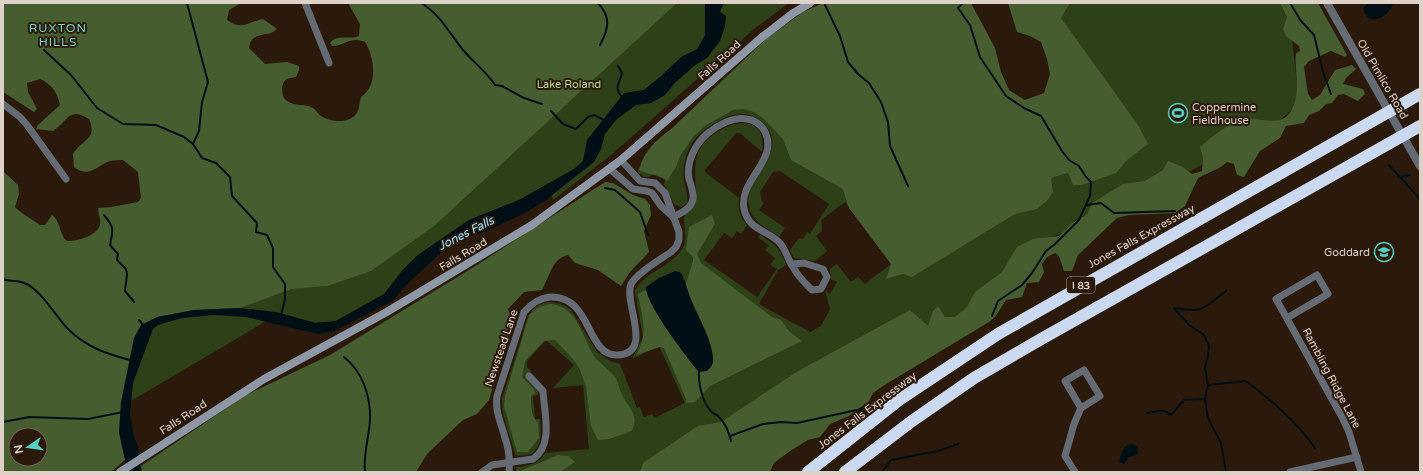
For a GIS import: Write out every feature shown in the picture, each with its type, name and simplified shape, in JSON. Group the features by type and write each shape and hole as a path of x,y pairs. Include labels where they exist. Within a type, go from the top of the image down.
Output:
{"highway":[{"name":"Jones Falls Expressway","path":"808,472 900,400 1004,330 1420,94"},
{"name":"I 83","path":"845,472 912,421 974,378 1419,127"}],"main road":[{"name":"Falls Road","path":"123,470 144,455 264,379 385,313 532,225 610,169 761,38 792,14 810,3"}],"street":[{"path":"305,3 328,64"},
{"name":"Old Pimlico Road","path":"1327,3 1420,166"},
{"path":"3,104 20,117 27,125 66,180"},
{"path":"673,217 688,208 693,200 689,176 690,164 695,146 701,139 709,132 733,120 740,118 755,122 764,131 768,140 765,157 747,188 744,207 746,215 755,227 780,244 791,264 799,278 812,290 821,289 827,277 823,269 804,263 791,264"},
{"name":"Newstead Lane","path":"509,472 510,463 506,438 496,412 496,404 497,396 524,312 533,303 546,298 559,298 566,300 578,309 604,351 615,355 625,353 633,347 637,334 630,297 632,284 636,278 676,247 679,240 679,232 665,193 660,186 655,183 640,180 621,160"},
{"name":"Newstead Lane","path":"610,169 633,189 647,191 652,194 660,206 673,217"},
{"name":"Rambling Ridge Lane","path":"1287,318 1328,294 1317,275 1276,299 1342,417 1361,472"},
{"path":"1074,472 1064,456 1074,424 1081,408 1100,396 1084,370 1065,381 1081,408"},
{"path":"482,472 492,465 533,459 538,456 544,445 546,426 543,391 529,376"},
{"path":"1290,472 1357,457"}],"green space":[{"path":"3,3 241,3 229,10 227,20 238,25 245,25 263,19 277,29 274,32 257,36 250,42 249,48 265,64 287,62 299,66 296,77 287,79 283,84 282,90 285,99 293,104 310,107 329,120 344,121 356,114 361,97 370,86 373,71 371,56 365,42 355,40 337,46 332,46 330,43 333,40 340,38 359,36 360,24 348,3 677,3 434,226 371,271 327,286 291,289 240,308 194,310 157,317 134,338 119,432 125,460 111,472 3,472 3,171 18,185 19,194 15,207 40,225 45,225 52,215 57,221 64,238 67,241 86,237 99,228 100,222 98,208 138,202 141,198 138,172 123,160 110,161 93,170 85,172 74,167 73,154 88,139 92,131 89,119 82,115 73,114 53,131 36,129 38,125 60,105 54,90 40,79 27,83 28,92 37,109 34,112 3,92"},
{"name":"Lake Roland","path":"638,3 789,3 754,29 611,155 553,200 548,184 519,200 469,220 418,255 402,271 384,294 336,321 315,323 280,313 80,431 48,434 48,427 21,427 85,329"},
{"path":"823,3 971,3 995,48 1001,72 1009,90 1025,100 1044,93 1050,74 1041,42 1030,36 1017,32 1008,3 1070,3 1061,18 1138,125 1148,144 1127,160 1116,173 1082,185 1073,185 1068,173 1051,178 1053,192 1047,201 1037,209 1015,214 912,277 903,274 886,279 891,264 849,208 843,189 791,160 783,139 763,118 754,112 743,109 733,110 705,126 694,136 680,156 676,167 667,181 639,170 644,157 655,142 670,130 766,39 803,12"},
{"path":"1040,3 1282,3 1290,18 1299,103 1278,122 1100,222 1053,236 1022,280 722,472 516,472 516,467 533,464 540,460 545,453 589,449 583,385 553,388 574,365 546,340 527,361 527,367 531,371 526,376 538,390 538,395 533,396 535,419 540,419 541,433 538,447 532,454 518,456 515,454 505,419 502,399 525,325 528,317 536,307 546,303 556,303 571,310 597,352 610,361 620,364 637,408 640,407 644,417 652,414 654,418 685,403 659,346 632,359 643,337 635,291 645,278 674,258 684,245 684,218 685,214 692,209 695,201 695,173 699,152 705,142 722,129 742,123 751,125 758,129 762,138 762,152 740,133 736,133 705,170 705,172 739,198 740,214 747,225 741,234 737,231 732,238 724,233 704,260 757,297 777,269 770,265 775,258 765,250 769,245 758,238 760,235 773,244 782,255 786,265 778,270 759,304 810,332 821,326 830,309 825,290 830,294 837,282 831,279 830,269 837,264 851,282 858,277 865,284 891,264 845,202 821,220 822,231 816,236 827,251 815,261 794,258 790,250 799,238 803,239 807,232 810,234 829,204 780,171 773,172 760,192 762,202 764,203 759,210 785,228 779,237 753,217 749,206 749,195 752,185 769,155 772,145 771,135 765,125 750,115 738,114 727,117 705,129 695,139 685,160 683,176 687,203 681,207 674,204 664,184 666,179 659,170 649,177 645,177 638,173 638,169 780,44 1047,201 1053,192 1050,178 1068,173"},
{"path":"1280,3 1318,3 1347,55 1345,57 1331,51 1309,61 1304,67 1308,94 1312,100 1320,95 1335,70 1352,65 1356,69 1346,78 1343,84 1363,89 1365,94 1358,101 1344,94 1338,95 1332,103 1326,104 1319,111 1309,115 1304,123 1286,126 1280,138 1260,151 1244,177 1237,175 1234,164 1227,162 1221,167 1198,178 1185,206 1175,213 1129,215 1117,218 1078,255 1072,271 1064,271 1059,256 1055,253 1047,257 1042,264 1044,272 1039,282 1027,283 1022,297 1006,300 995,317 989,322 883,386 873,393 869,401 849,416 830,424 820,437 808,440 774,463 770,472 640,472 643,463 698,426 721,422 798,371 910,310 928,326 933,311 938,306 945,317 955,317 967,307 975,292 1002,272 1017,247 1033,239 1059,236 1072,223 1087,215 1092,203 1123,184 1145,181 1163,170 1168,161 1183,167 1192,174 1202,171 1203,158 1200,147 1214,135 1230,125 1241,120 1248,119 1277,121 1283,119 1289,114 1293,107 1297,94 1296,53 1300,51 1299,46 1286,36 1283,29 1287,17"},
{"path":"605,182 613,183 633,195 645,199 650,205 651,215 644,231 649,252 630,272 621,286 598,270 575,263 568,255 558,260 555,264 542,290 524,292 508,309 513,322 489,400 477,414 463,420 427,454 416,472 142,472 141,466 246,395 330,355 477,265"},
{"path":"712,215 715,224 697,254 701,263 772,317 781,320 790,332 802,341 710,386 695,402 686,403 686,399 664,348 660,347 636,355 640,348 643,333 643,318 638,294 646,290 654,308 699,372 713,358 710,345 685,286 693,261 693,257 686,250 689,227"},
{"path":"551,304 560,306 573,317 594,356 616,378 620,390 634,415 634,425 632,431 609,439 598,440 591,426 586,387 580,370 575,361 555,340 544,341 525,361 522,377 534,389 535,393 531,396 531,408 538,423 539,438 528,452 517,452 504,406 505,396 529,315 539,307"},
{"path":"558,455 568,456 575,462 560,472 518,472"}],"water":[{"name":"Jones Falls","path":"705,3 724,3 720,12 726,16 725,26 720,41 707,58 694,66 675,83 665,95 651,103 636,105 616,120 605,134 601,149 594,162 546,200 525,213 482,233 463,238 443,251 411,280 392,301 334,331 318,334 246,317 214,315 182,318 158,325 153,329 133,383 130,414 134,437 138,447 141,472 128,472 119,432 121,402 134,338 141,325 157,317 194,310 240,308 276,312 315,323 336,321 384,294 402,271 418,255 469,220 519,200 574,169 583,161 587,140 624,93 644,90 681,57 697,49 705,35"},
{"path":"1368,3 1393,4 1387,13 1382,17 1373,19 1369,18 1365,14 1363,8"},
{"path":"675,271 680,272 683,277 710,343 713,362 707,371 699,372 693,365 659,317 647,295 646,287 659,278"},
{"path":"1133,444 1138,447 1137,455 1129,457 1124,464 1119,462 1125,447"}],"waterway":[{"path":"187,3 208,82 202,102 199,131 193,144"},
{"path":"421,3 439,18 463,50 495,85 502,86 524,98 542,104"},
{"path":"598,3 607,18 607,28 600,45"},
{"path":"963,3 958,8 970,25 980,57 1006,96 1024,108 1041,116 1062,151 1069,160 1079,166 1091,182 1090,196 1079,220 1046,251 1032,273 1022,285 998,301 992,316"},
{"path":"1290,3 1301,21 1314,35 1323,72 1331,94"},
{"path":"825,5 840,36 848,62 859,75 869,83 881,102 888,122 890,146 908,186"},
{"path":"44,50 71,75 97,108 123,124 156,125 184,137 193,144 202,158 216,163 230,177 232,196 257,223 256,232 267,235 273,248 273,267 285,284 285,299 281,315"},
{"path":"618,66 622,73 618,85 619,94 622,97"},
{"path":"551,111 563,124 576,129 588,117 594,115 604,120"},
{"path":"1389,165 1420,199"},
{"path":"1398,177 1410,175"},
{"path":"605,188 615,190 640,212 648,235"},
{"path":"1087,205 1101,203 1114,213 1175,211"},
{"path":"104,215 112,226 110,245 118,254 117,260 126,269 127,274 125,291 134,302"},
{"path":"3,279 21,282 30,286 42,297 63,324 82,341 97,349 130,360"},
{"path":"1174,308 1198,310 1207,306 1226,291"},
{"path":"1174,308 1189,325 1204,335 1209,346 1205,367 1208,385 1205,399 1208,418 1221,443 1226,472"},
{"path":"139,320 144,326"},
{"path":"344,357 356,369 364,385 369,402 370,420 365,459 365,472"},
{"path":"699,370 700,386 705,402 711,411 723,422 728,430 731,441"},
{"path":"1208,385 1246,381 1283,412 1299,428 1315,448"},
{"path":"1147,413 1163,411 1171,415 1184,400 1205,399"},
{"path":"730,436 763,424 781,422 797,423 866,408"},
{"path":"3,422 29,417 88,419 123,412"},
{"path":"882,472 891,460 938,451 958,444"}],"place":[{"name":"Coppermine Fieldhouse","path":"1178,113"},
{"name":"Goddard","path":"1384,252"}],"district":[{"name":"RUXTON HILLS","path":"58,35"}]}
